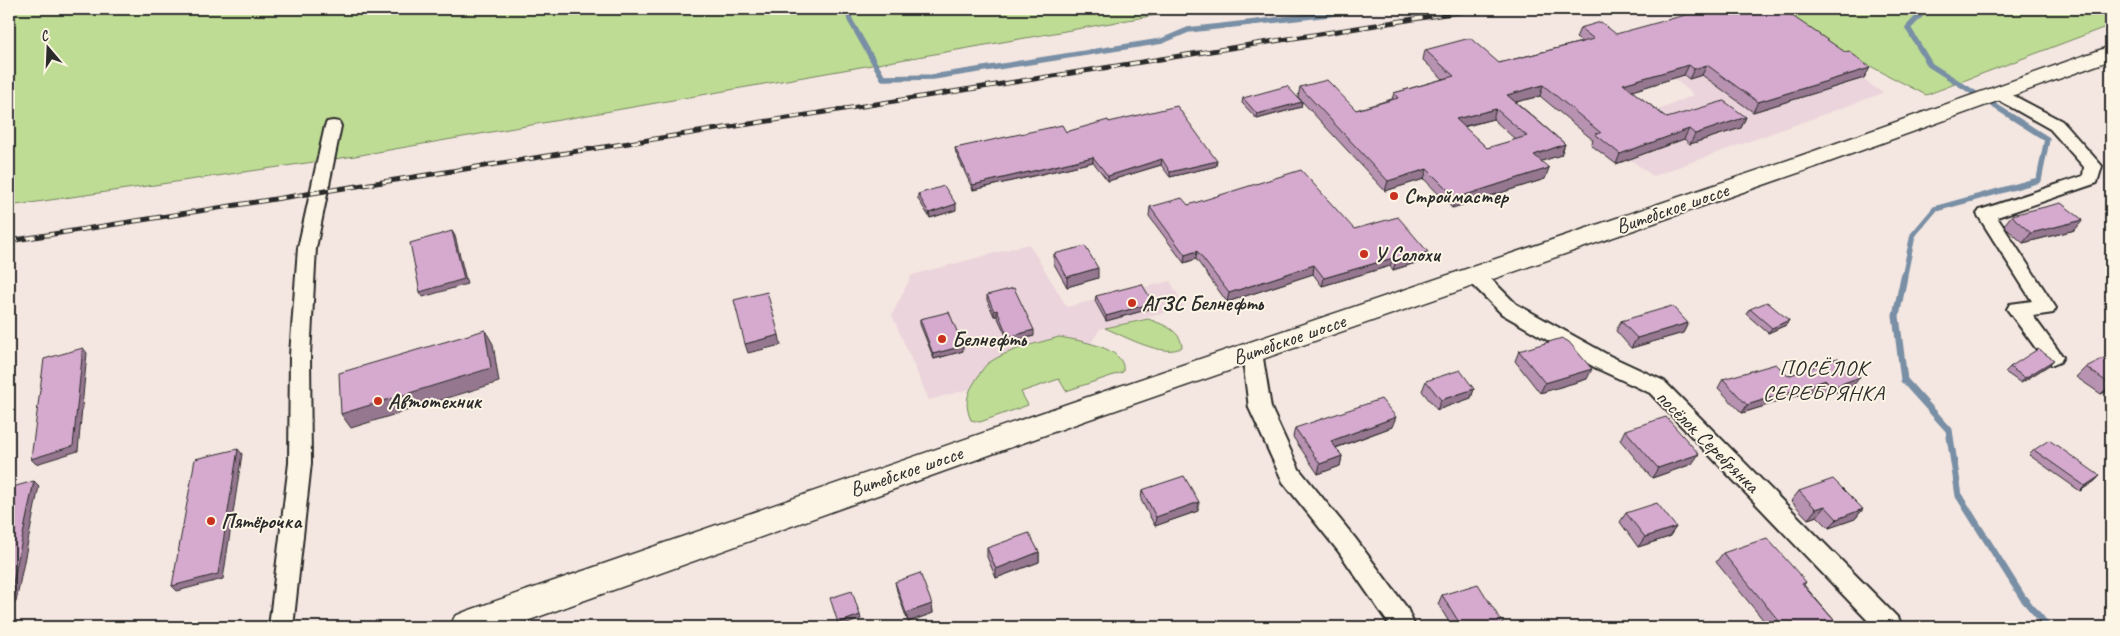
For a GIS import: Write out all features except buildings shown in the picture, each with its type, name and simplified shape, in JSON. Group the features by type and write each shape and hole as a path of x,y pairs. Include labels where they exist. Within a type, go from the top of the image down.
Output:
{"main road":[{"name":"Витебское шоссе","path":"467,627 766,520 1800,164 2111,53"}],"street":[{"path":"1999,93 2056,126 2093,166 2091,179 1986,214 2046,308 2017,308 2053,357"},
{"path":"280,627 300,463 300,355 307,248 333,126"},
{"name":"посёлок Серебрянка","path":"1475,275 1510,309 1603,362 1656,387 1890,627"},
{"path":"1252,352 1260,408 1291,475 1352,553 1404,627"}],"shaded area":[{"path":"1760,11 1883,93 1653,176 1598,136 1694,95 1634,44"},
{"path":"1029,244 1067,307 1170,281 1185,308 1100,329 1091,343 1059,337 986,365 970,389 929,400 892,315 912,275"}],"green space":[{"path":"9,9 1190,9 355,156 9,206"},
{"path":"1739,9 2111,9 2111,25 1926,95 1762,10"},
{"path":"1148,319 1170,328 1178,336 1182,347 1175,350 1155,348 1133,341 1105,328"},
{"path":"1059,337 1099,346 1109,351 1118,356 1122,363 1123,372 1066,391 1059,379 1021,392 1028,405 980,422 971,420 967,406 968,397 971,388 987,364 1013,351"}],"waterway":[{"path":"848,9 850,20 883,78 933,77 1162,41 1188,30 1329,14 1352,9"},
{"path":"1904,278 1913,235 1935,209 2039,180 2047,139 1930,65 1908,28 1926,9"},
{"path":"1904,277 1896,316 1904,380 1949,430 1959,496 2023,598 2048,627"}],"railway":[{"path":"9,241 1477,9"}],"place":[{"name":"Строймастер","path":"1394,196"},
{"name":"У Солохи","path":"1364,254"},
{"name":"АГЗС Белнефть","path":"1132,303"},
{"name":"Белнефть","path":"942,339"},
{"name":"Автотехник","path":"378,401"},
{"name":"Пятёрочка","path":"211,521"}],"district":[{"name":"ПОСЁЛОК СЕРЕБРЯНКА","path":"1824,380"}]}
